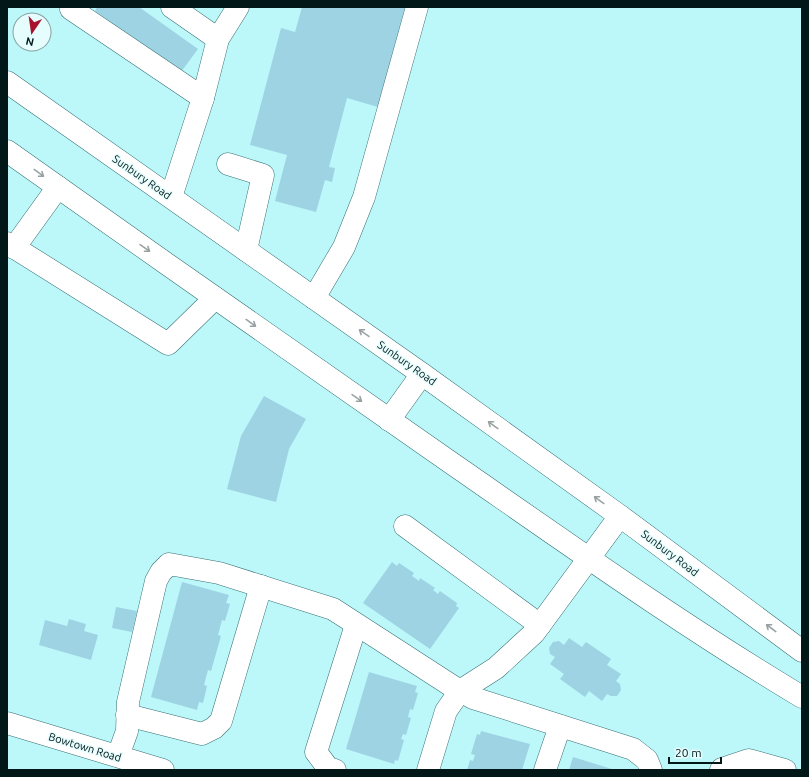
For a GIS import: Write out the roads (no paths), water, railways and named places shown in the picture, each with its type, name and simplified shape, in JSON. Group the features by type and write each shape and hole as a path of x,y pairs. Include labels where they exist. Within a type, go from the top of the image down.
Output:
{"main road":[{"path":"72,7 71,9 203,98"},
{"path":"172,7 218,39"},
{"path":"171,197 203,98 218,39 238,7"},
{"path":"314,298 344,247 364,197 417,7"},
{"name":"Sunbury Road","path":"7,82 422,374 620,516 802,651"},
{"path":"7,150 388,420 588,558 661,607 802,697"},
{"path":"228,164 263,175 246,250"},
{"path":"58,187 10,245 168,344 215,298"},
{"path":"388,420 422,374"},
{"path":"428,770 446,711 460,691 496,668 534,633 620,516"},
{"path":"405,526 540,625"},
{"path":"118,756 127,731 128,702 156,581 161,572 169,564 220,573 333,609 473,698 633,749 647,760 651,770"},
{"path":"127,715 202,734 214,728 221,721 261,586"},
{"path":"335,770 328,768 316,752 356,625"},
{"name":"Bowtown Road","path":"7,723 163,770"},
{"path":"545,770 560,726"},
{"path":"721,770 749,760 785,770"}]}
